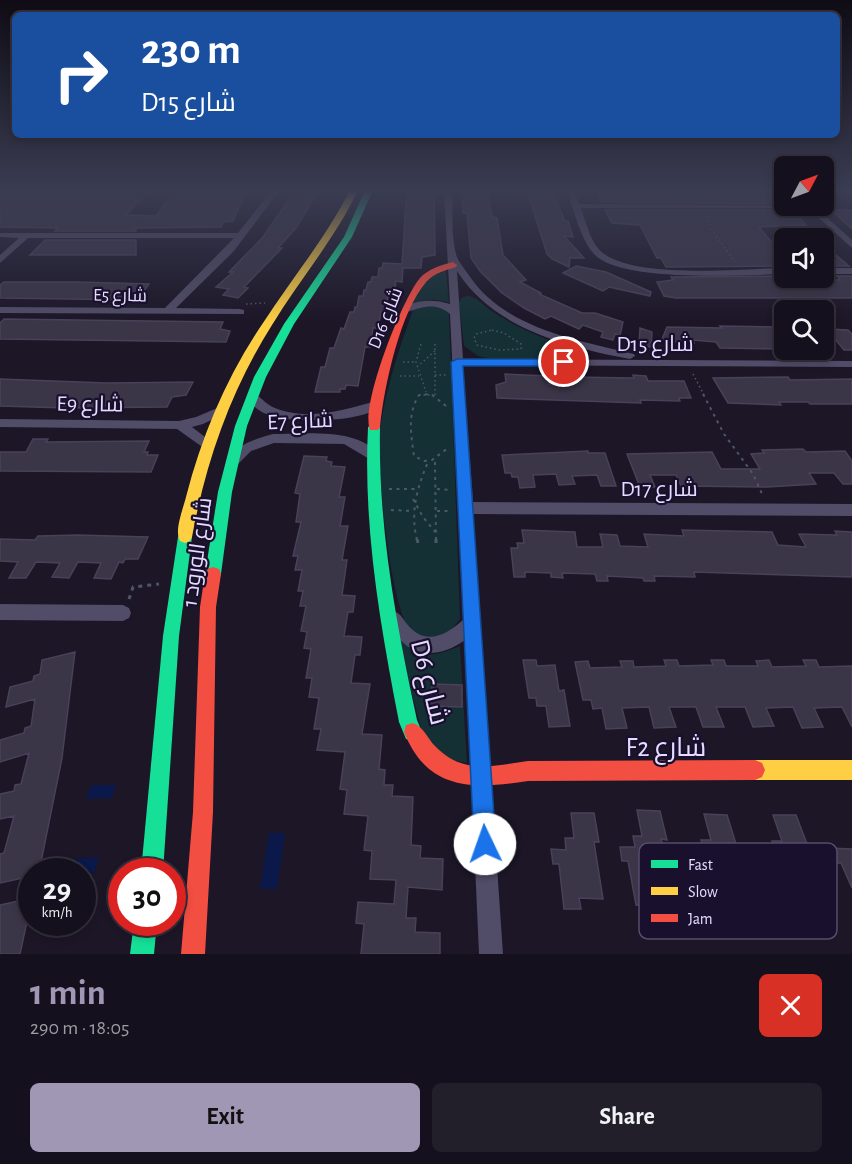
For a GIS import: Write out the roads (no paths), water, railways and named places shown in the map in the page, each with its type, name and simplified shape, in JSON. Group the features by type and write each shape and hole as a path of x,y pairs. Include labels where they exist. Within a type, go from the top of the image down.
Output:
{"street":[{"path":"0,235 242,236"},
{"path":"0,260 26,235"},
{"name":"شارع الورود 1","path":"153,858 175,600 187,527 208,446 222,410 260,335 331,235"},
{"name":"شارع الورود 1","path":"193,954 203,812 208,607 218,526 241,426 252,397 279,340 349,235"},
{"path":"451,235 455,313 449,366 460,510 472,622 491,954"},
{"path":"588,235 595,251 612,264 639,270 774,271"},
{"path":"841,235 852,245"},
{"path":"167,312 242,236"},
{"path":"452,260 481,296 530,326 563,340 595,349 683,363"},
{"name":"D16 شارع","path":"376,405 391,348 407,309 424,277 452,260"},
{"path":"834,271 852,271"},
{"path":"407,309 434,303 450,308 455,313"},
{"name":"E5 شارع","path":"0,310 240,312"},
{"name":"D15 شارع","path":"449,366 852,363"},
{"name":"E7 شارع","path":"252,397 262,410 271,414 290,416 343,415 360,412 376,405"},
{"name":"D6 شارع","path":"376,405 371,455 374,522 384,595 408,722 416,740 445,770 464,778 481,778"},
{"name":"E9 شارع","path":"0,423 179,425 207,418 222,410"},
{"path":"179,425 194,433 208,446"},
{"name":"E7 شارع","path":"233,461 246,448 273,438 346,440 364,448 371,455"},
{"name":"D17 شارع","path":"460,510 852,510"},
{"name":"D6 شارع","path":"384,595 401,632 413,642 429,646 446,644 459,636 472,622"},
{"path":"0,612 123,613"},
{"name":"F2 شارع","path":"481,778 528,771 852,770"},
{"path":"142,954 144,936"}]}
